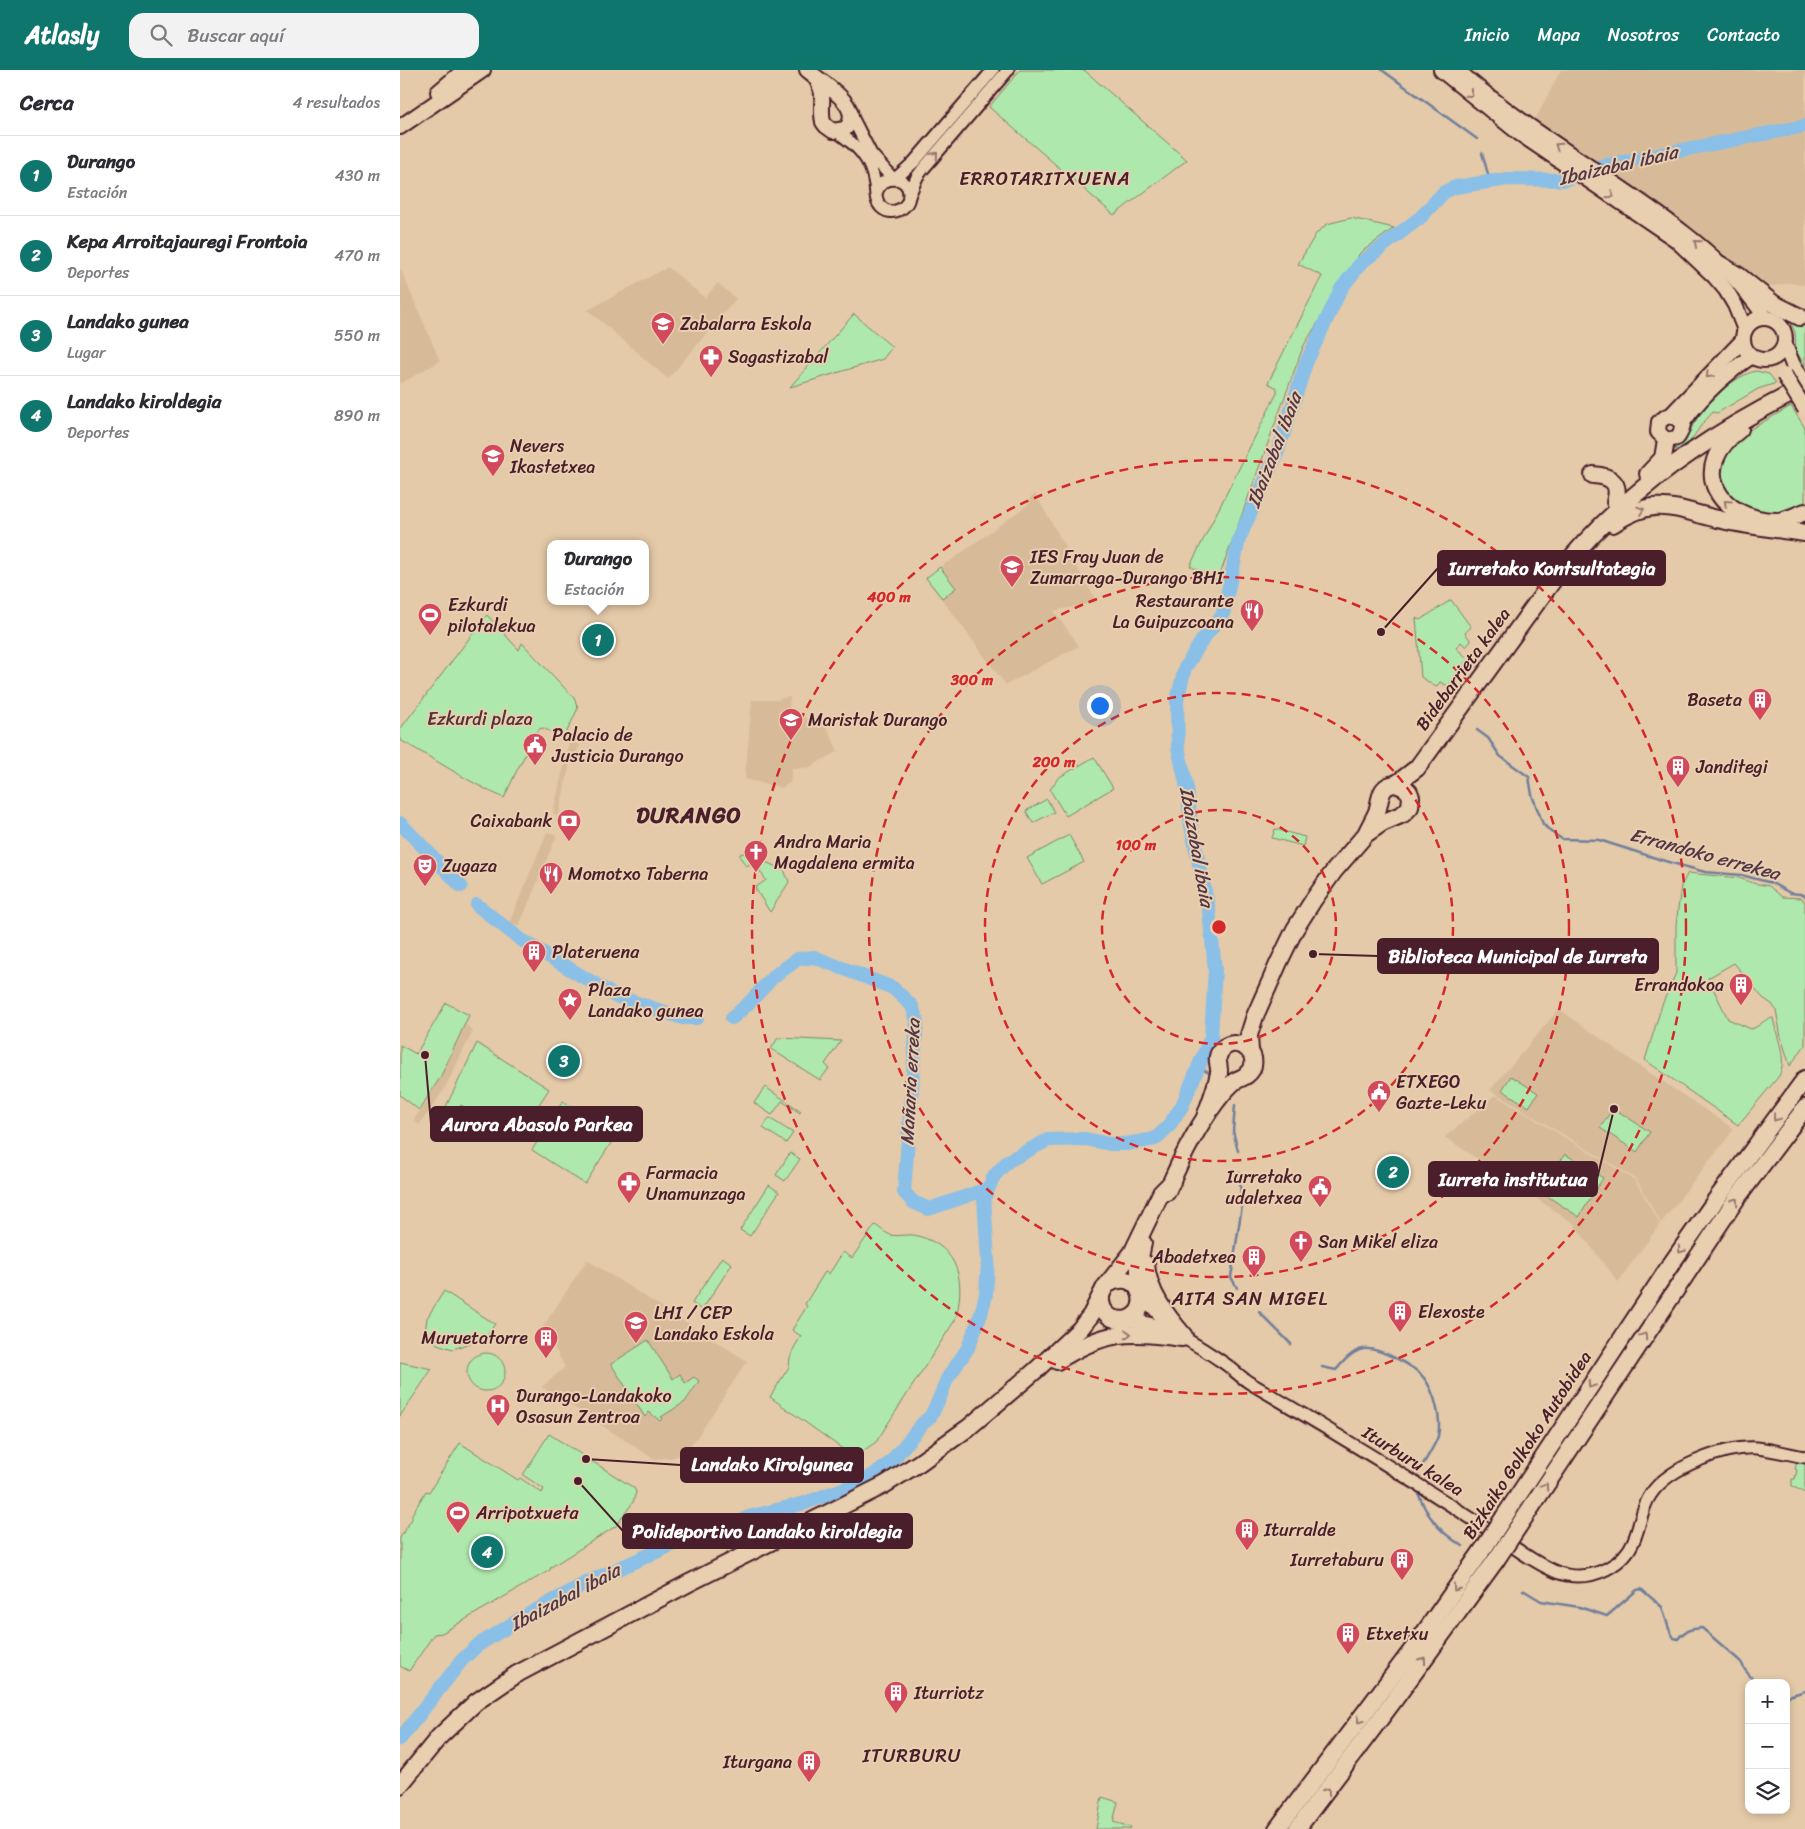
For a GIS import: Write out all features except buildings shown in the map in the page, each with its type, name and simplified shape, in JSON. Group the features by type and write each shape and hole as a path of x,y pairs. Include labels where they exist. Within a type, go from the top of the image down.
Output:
{"highway":[{"path":"1721,265 1739,276 1774,304 1802,318"},
{"path":"1769,318 1784,316 1802,318"},
{"path":"1580,547 1636,493 1674,464 1719,433 1805,387"},
{"path":"1805,393 1747,424 1730,437 1720,447 1714,458 1713,473 1714,485 1720,496 1730,507 1741,513 1805,526"},
{"path":"1580,547 1585,533 1616,502 1658,465 1665,452 1666,440"},
{"path":"1593,474 1606,476 1615,484 1617,491 1616,502"},
{"path":"1539,599 1594,540 1610,526 1625,516 1649,507 1679,508 1722,520 1805,534"},
{"path":"1776,521 1786,520 1805,512"},
{"name":"Bidebarrieta kalea","path":"1402,788 1539,599 1580,547"},
{"path":"1205,1117 1224,1091 1236,1080 1250,1072 1253,1061 1250,1051 1249,1034 1255,1016 1295,929 1334,871 1366,834 1376,813 1379,796 1384,788 1402,788 1411,796 1410,807 1403,814 1395,816 1366,834"},
{"path":"1379,802 1383,811 1395,816"},
{"path":"1233,1044 1255,1016"},
{"path":"1035,1371 1084,1334 1135,1314 1139,1309 1140,1253 1147,1233 1205,1117 1216,1086 1219,1070 1217,1061 1220,1052 1225,1047 1233,1044 1239,1044 1250,1051"},
{"path":"1219,1070 1226,1078 1236,1080"},
{"name":"Bizkaiko Golkoko Autobidea","path":"1277,1829 1409,1654 1484,1548 1671,1264 1805,1079"},
{"name":"Bizkaiko Golkoko Autobidea","path":"1297,1829 1496,1560 1737,1198 1805,1108"},
{"path":"400,1785 439,1737 476,1702 517,1674 689,1583 884,1485 919,1464 968,1428 1035,1371 1080,1329 1104,1289 1132,1252 1161,1193 1172,1182"},
{"path":"1172,1182 1164,1211 1147,1246 1146,1264 1150,1284 1157,1300 1183,1337"},
{"path":"1120,1320 1106,1314 1102,1308 1104,1289 1113,1280 1125,1279 1131,1282 1140,1293"},
{"path":"1035,1371 1051,1365 1090,1342 1110,1336 1125,1333 1146,1333 1183,1337"}],"main road":[{"path":"400,119 434,95 464,70"},
{"path":"400,127 483,70"},
{"path":"1441,70 1638,207 1698,243 1721,265 1769,318 1783,327 1789,370 1805,410"},
{"path":"1457,70 1502,113"},
{"path":"811,73 840,96 849,111 851,122 845,129 836,131 826,126 822,118 823,94 819,83 811,73"},
{"path":"823,113 824,109 831,103 839,102 849,111"},
{"path":"1638,207 1714,276 1736,305 1744,335 1744,346 1752,356 1765,360 1772,359 1777,356 1785,345"},
{"path":"1671,416 1744,335 1753,321 1769,318"},
{"path":"1682,425 1731,371 1752,356"},
{"path":"1772,359 1805,383"},
{"path":"1671,416 1678,418 1682,425 1682,432 1677,438 1666,440 1658,432 1657,425 1664,417 1671,416"}],"street":[{"path":"876,194 880,185 894,179 914,162 993,70"},
{"path":"836,131 862,151 873,176 878,202 888,212 900,210 907,203 917,177 923,169 1008,70"},
{"path":"849,111 871,154 894,179 904,183 909,191 909,196"},
{"path":"1140,1293 1163,1321 1183,1337"},
{"path":"1120,1320 1153,1324 1183,1337 1255,1386 1336,1433"},
{"path":"1225,1364 1230,1364 1284,1394 1336,1433"},
{"path":"1255,1386 1263,1387 1278,1394 1284,1394"},
{"path":"1284,1394 1289,1402 1314,1420"},
{"name":"Iturburu kalea","path":"1336,1433 1556,1572 1582,1576 1594,1574 1615,1563 1630,1548 1636,1537 1644,1506 1651,1493 1662,1482 1679,1470 1712,1456 1747,1448 1805,1457"}],"shaded area":[{"path":"1561,70 1805,70 1805,285 1789,283 1763,288 1709,246 1534,122"},
{"name":"Zabalarra Eskola","path":"668,267 705,298 718,283 736,299 668,379 588,310"},
{"path":"400,268 440,361 400,384"},
{"name":"IES Fray Juan de Zumarraga-Durango BHI","path":"1035,494 1097,602 1054,611 1079,646 1006,685 926,578 1030,503 1030,498"},
{"name":"Maristak Durango","path":"790,697 788,715 824,721 838,751 808,768 792,768 790,783 782,788 745,779 752,700 779,700 779,698"},
{"path":"569,743 580,745 570,763 557,816 553,813"},
{"path":"547,832 555,834 556,837 519,926 509,923"},
{"path":"1559,1009 1734,1129 1661,1223 1636,1179 1490,1090"},
{"path":"466,1024 473,1031 444,1090 419,1125 414,1120 440,1078"},
{"path":"1495,1095 1635,1180 1660,1224 1618,1282 1573,1223 1445,1137"},
{"name":"LHI / CEP Landako Eskola","path":"587,1260 747,1361 696,1439 680,1455 672,1458 654,1459 542,1387 565,1367 543,1327"}],"green space":[{"path":"1020,70 1084,70 1187,160 1114,215 989,107"},
{"path":"1351,218 1394,228 1360,253 1303,347 1218,580 1190,566 1277,393 1277,388 1268,383 1322,276 1298,264 1316,234 1327,224"},
{"path":"854,314 892,347 883,359 790,387"},
{"path":"1791,324 1805,325 1805,366 1796,351 1795,332"},
{"path":"1756,371 1769,374 1776,383 1758,389 1717,413 1713,412 1686,445 1673,450 1685,440 1696,420 1722,390 1739,378"},
{"path":"1791,406 1805,428 1805,505 1799,510 1765,515 1727,499 1719,471 1729,446 1746,432"},
{"path":"940,567 956,588 942,598 926,578"},
{"path":"1451,600 1471,627 1465,633 1471,641 1466,647 1461,642 1456,648 1468,659 1448,686 1440,682 1436,687 1421,677 1416,618 1420,620"},
{"name":"Ezkurdi plaza","path":"487,615 519,650 522,643 574,698 578,708 564,738 543,728 539,729 504,798 465,778 400,740 400,730 404,724"},
{"path":"1094,757 1113,788 1066,816 1050,790 1058,778"},
{"path":"1047,799 1054,812 1033,823 1026,811"},
{"path":"1275,829 1305,837 1303,846 1272,838"},
{"path":"1069,835 1084,862 1042,884 1027,858"},
{"path":"744,853 784,870 789,882 770,912 755,888 766,880 754,862 746,866 740,857 740,854"},
{"path":"1688,873 1739,878 1769,886 1782,897 1802,898 1805,903 1805,1045 1790,1066 1781,1037 1776,1010 1772,1004 1763,998 1734,963 1708,978 1728,1019 1751,1029 1767,1019 1773,1018 1782,1054 1779,1076 1738,1125 1645,1060 1662,1005 1676,973 1676,925 1681,886"},
{"path":"446,1003 469,1015 440,1078 419,1110 400,1095 400,1045 416,1054"},
{"path":"778,1038 841,1041 825,1064 829,1068 820,1080 771,1049"},
{"path":"477,1043 549,1089 516,1140 461,1105 446,1128 442,1127 439,1121"},
{"path":"1511,1076 1538,1093 1529,1107 1502,1090"},
{"path":"765,1087 801,1111 800,1113 782,1101 772,1115 754,1103"},
{"path":"563,1101 616,1135 585,1184 532,1150"},
{"path":"1613,1108 1650,1132 1637,1152 1600,1128"},
{"path":"769,1118 793,1133 786,1143 763,1128"},
{"path":"790,1153 800,1159 785,1181 776,1175"},
{"path":"1565,1154 1603,1178 1579,1217 1541,1192"},
{"path":"769,1185 779,1192 750,1236 740,1230"},
{"path":"875,1225 889,1234 918,1236 932,1241 943,1249 951,1258 956,1269 960,1293 955,1320 876,1442 854,1457 770,1397 789,1367 790,1358 801,1336 792,1330 807,1306 805,1304 825,1272 829,1274 843,1252 852,1258"},
{"path":"722,1257 732,1264 702,1310 692,1303"},
{"path":"444,1291 495,1324 486,1337 453,1349 437,1344 425,1333 427,1318"},
{"path":"648,1340 673,1379 680,1374 685,1383 694,1377 699,1381 685,1402 661,1417 660,1421 649,1412 645,1417 611,1364"},
{"path":"486,1353 500,1358 505,1372 500,1386 486,1391 472,1386 467,1372 472,1358"},
{"path":"400,1362 432,1369 400,1416"},
{"path":"549,1434 634,1488 636,1492 633,1502 616,1526 551,1567 550,1570 442,1633 434,1634 409,1671 400,1666 400,1538 426,1491 429,1492 460,1443 542,1493 544,1489 523,1475"},
{"path":"1797,1462 1805,1463 1805,1493 1792,1486 1792,1479 1795,1479 1797,1470 1795,1469"},
{"path":"1102,1797 1118,1802 1113,1822 1131,1827 1130,1829 1096,1829"}],"waterway":[{"path":"1382,70 1477,139"},
{"name":"Ibaizabal ibaia","path":"400,1739 462,1660 478,1645 520,1619 586,1583 701,1532 717,1532 749,1517 805,1503 864,1481 880,1471 891,1462 922,1424 931,1416 947,1379 968,1348 981,1314 986,1294 988,1261 984,1198 994,1176 1008,1161 1048,1140 1085,1139 1110,1144 1126,1144 1155,1139 1168,1127 1182,1106 1211,1037 1215,970 1209,910 1191,826 1187,788 1178,747 1177,700 1185,668 1203,639 1223,614 1239,539 1278,451 1306,363 1341,289 1361,263 1421,217 1444,192 1455,187 1508,179 1564,180 1601,166 1805,126"},
{"path":"1482,153 1490,181"},
{"name":"Errandoko errekea","path":"1477,730 1488,738 1500,756 1529,777 1532,795 1543,824 1562,839 1599,840 1705,872 1741,875 1772,883 1790,893 1805,896"},
{"name":"Mañaria erreka","path":"400,823 461,886"},
{"name":"Mañaria erreka","path":"477,905 520,939 615,996 683,1018 697,1018"},
{"name":"Mañaria erreka","path":"732,1018 773,977 798,959 814,957 893,988 912,1006 917,1021 904,1192 913,1202 929,1209 987,1189"},
{"path":"1198,1067 1209,1073"},
{"path":"1235,1105 1233,1131 1238,1151"},
{"path":"1237,1288 1231,1277 1242,1206 1239,1173"},
{"path":"1259,1312 1291,1344"},
{"path":"1322,1367 1336,1370 1355,1352 1370,1349 1396,1358 1413,1368 1424,1378 1431,1390 1436,1405 1439,1429 1435,1444 1418,1473"},
{"path":"1419,1495 1426,1511 1436,1525 1463,1546"},
{"path":"1523,1590 1541,1601 1579,1607 1607,1616 1637,1590 1641,1589 1662,1607 1674,1638 1678,1639 1686,1632 1702,1628 1741,1662 1753,1679"},
{"path":"1790,1696 1805,1691"}],"place":[{"name":"Zabalarra Eskola","path":"663,345"},
{"name":"Sagastizabal","path":"711,378"},
{"name":"Nevers Ikastetxea","path":"493,477"},
{"name":"IES Fray Juan de Zumarraga-Durango BHI","path":"1012,588"},
{"name":"Restaurante La Guipuzcoana","path":"1252,632"},
{"name":"Iurretako Kontsultategia","path":"1381,632"},
{"name":"Ezkurdi pilotalekua","path":"430,636"},
{"name":"Durango","path":"598,640"},
{"name":"Baseta","path":"1760,721"},
{"name":"Maristak Durango","path":"791,741"},
{"name":"Palacio de Justicia Durango","path":"535,766"},
{"name":"Janditegi","path":"1678,788"},
{"name":"Caixabank","path":"569,842"},
{"name":"Andra Maria Magdalena ermita","path":"756,873"},
{"name":"Zugaza","path":"425,887"},
{"name":"Momotxo Taberna","path":"551,895"},
{"name":"Biblioteca Municipal de Iurreta","path":"1313,954"},
{"name":"Plateruena","path":"534,973"},
{"name":"Errandokoa","path":"1741,1006"},
{"name":"Plaza Landako gunea","path":"570,1021"},
{"name":"Aurora Abasolo Parkea","path":"425,1055"},
{"name":"Landako gunea","path":"564,1061"},
{"name":"Iurreta institutua","path":"1614,1109"},
{"name":"ETXEGO Gazte-Leku","path":"1379,1113"},
{"name":"Kepa Arroitajauregi Frontoia","path":"1393,1172"},
{"name":"Farmacia Unamunzaga","path":"629,1204"},
{"name":"Iurretako udaletxea","path":"1320,1208"},
{"name":"San Mikel eliza","path":"1301,1263"},
{"name":"Abadetxea","path":"1254,1278"},
{"name":"Elexoste","path":"1400,1333"},
{"name":"LHI / CEP Landako Eskola","path":"636,1344"},
{"name":"Muruetatorre","path":"546,1359"},
{"name":"Durango-Landakoko Osasun Zentroa","path":"498,1427"},
{"name":"Landako Kirolgunea","path":"586,1459"},
{"name":"Polideportivo Landako kiroldegia","path":"578,1481"},
{"name":"Arripotxueta","path":"458,1534"},
{"name":"Iturralde","path":"1247,1551"},
{"name":"Landako kiroldegia","path":"487,1552"},
{"name":"Iurretaburu","path":"1402,1581"},
{"name":"Etxetxu","path":"1348,1655"},
{"name":"Iturriotz","path":"896,1714"},
{"name":"Iturgana","path":"809,1783"}],"district":[{"name":"ERROTARITXUENA","path":"1045,178"},
{"name":"DURANGO","path":"689,815"},
{"name":"AITA SAN MIGEL","path":"1250,1298"},
{"name":"ITURBURU","path":"912,1755"}]}
